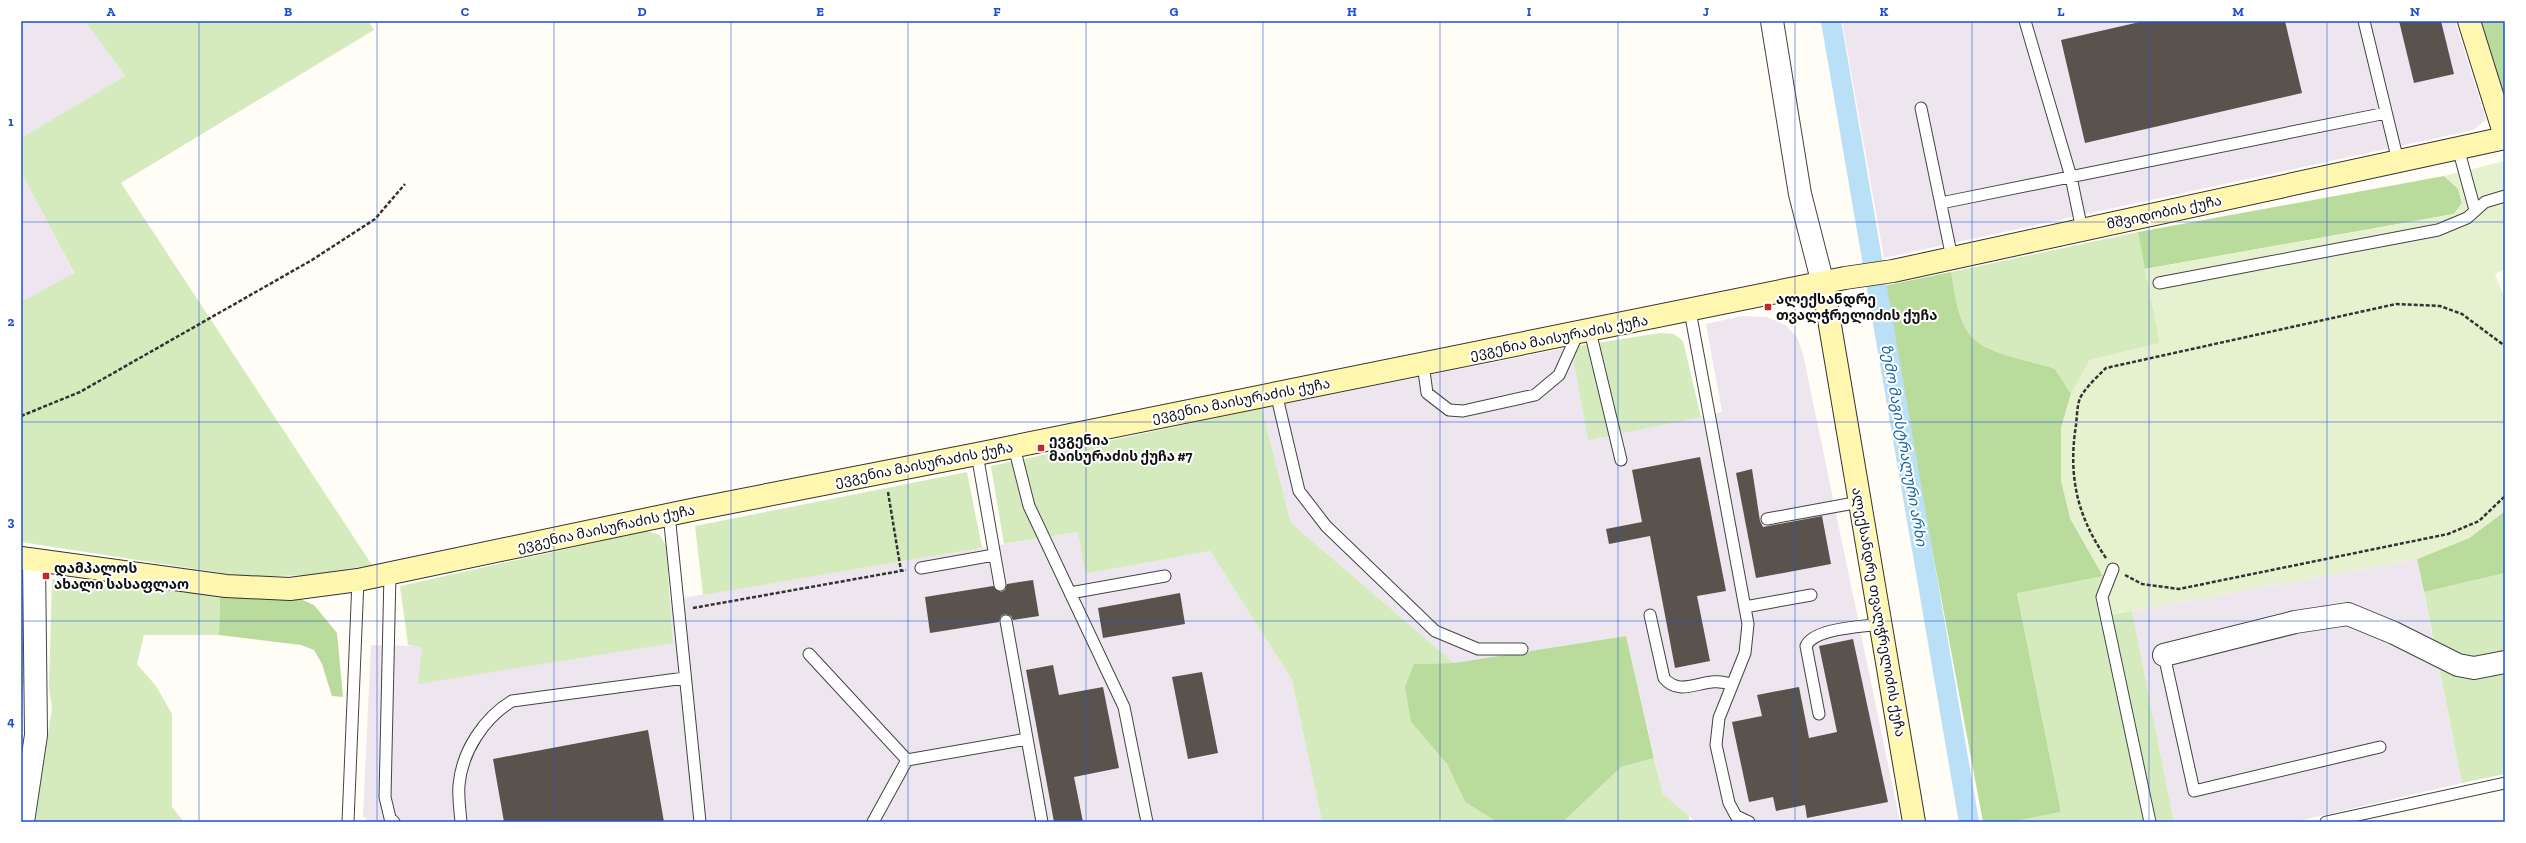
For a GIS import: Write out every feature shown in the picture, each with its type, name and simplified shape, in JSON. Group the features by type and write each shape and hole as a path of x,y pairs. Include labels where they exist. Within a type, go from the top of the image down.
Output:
{"street":[{"path":"1772,21 1800,194 1823,284"},
{"path":"2469,21 2505,137"},
{"name":"მშვიდობის ქუჩა","path":"1823,284 1845,278 1893,271 2505,137"},
{"name":"ევგენია მაისურაძის ქუჩა","path":"28,559 226,586 290,589 358,580 669,514 1014,447 1823,284"},
{"name":"ალექსანდრე თვალჭრელიძის ქუჩა","path":"1823,284 1914,822"},
{"path":"23,822 36,735 28,713 28,559"},
{"path":"2164,655 2294,622 2348,614 2394,633 2458,665 2474,668 2505,662"}],"lane":[{"path":"2364,21 2398,161"},
{"path":"2027,22 2071,177 2082,230"},
{"path":"1921,108 1952,258"},
{"path":"1941,203 2386,113"},
{"path":"2458,148 2475,210"},
{"path":"2159,283 2438,230 2467,218 2485,202 2505,196"},
{"path":"1690,311 1748,624 1745,653 1719,718 1716,745 1729,803 1736,816 1749,822"},
{"path":"1423,364 1427,393 1449,410 1463,411 1535,395 1560,375 1584,332"},
{"path":"1584,332 1621,460"},
{"path":"1276,393 1299,491 1326,526 1434,631 1478,649 1522,650"},
{"path":"1014,447 1029,506 1124,707 1147,822"},
{"path":"977,454 1000,585"},
{"path":"1767,519 1860,502"},
{"path":"669,514 700,822"},
{"path":"921,568 994,555"},
{"path":"2113,569 2102,597 2150,822"},
{"path":"390,573 385,796 390,818 394,822"},
{"path":"1070,593 1165,576"},
{"path":"348,822 358,580"},
{"path":"1745,607 1811,595"},
{"path":"1650,615 1664,678 1670,685 1678,688 1718,680 1732,685"},
{"path":"1006,621 1042,822"},
{"path":"1819,714 1806,646 1809,639 1818,634 1881,624"},
{"path":"809,654 907,760"},
{"path":"2164,655 2194,791 2380,747"},
{"path":"461,822 459,785 465,758 478,734 500,709 512,701 685,678"},
{"path":"907,760 1027,739"},
{"path":"873,822 907,760"},
{"path":"2326,822 2505,783"}],"path":[{"path":"21,416 80,392 312,260 376,219 405,184"},
{"path":"2505,346 2462,314 2440,306 2396,304 2106,368 2092,381 2080,399 2073,443 2073,481 2082,515 2097,544 2113,569 2142,584 2179,589 2448,534 2479,521 2505,496"},
{"path":"885,472 901,571"},
{"path":"678,610 921,568"}],"shaded area":[{"path":"21,21 85,21 125,76 21,138"},
{"path":"1842,21 2455,21 2486,120 2473,130 1884,258"},
{"path":"21,172 74,274 21,302"},
{"path":"1742,316 1766,317 1786,325 1797,337 1803,354 1900,822 1696,822 1663,794 1626,636 1454,663 1291,523 1262,408 1571,347 1588,439 1722,412 1706,324"},
{"path":"1078,532 1085,574 1210,551 1292,680 1322,822 369,822 363,816 371,645 422,646 673,643 670,600"},
{"path":"2417,559 2462,783 2294,822 2174,822 2132,611"}],"green space":[{"path":"85,21 369,21 374,30 121,183 372,565 309,575 247,577 21,542 21,302 74,273 21,172 21,138 125,76"},
{"path":"2479,21 2505,21 2505,104"},
{"path":"2505,161 2505,270 2495,274 2505,299 2505,511 2469,538 2417,559 2110,615 2103,576 2070,518 2061,481 2061,428 2071,394 2090,360 2160,343 2145,269 2454,214 2462,203 2458,189 2444,176"},
{"path":"2444,176 2458,188 2462,203 2454,214 2145,269 2138,232"},
{"path":"2138,232 2160,343 2090,360 2071,394 2055,369 1987,348 1971,336 1966,329 1957,306 1951,272"},
{"path":"1951,272 1955,297 1960,314 1966,329 1971,336 1987,348 2055,369 2071,394 2061,428 2070,518 2103,576 2017,593 2061,812 2011,822 1983,822 1883,286"},
{"path":"1660,333 1674,334 1683,341 1701,417 1588,440 1571,347"},
{"path":"1262,408 1291,523 1454,663 1414,664 1411,722 1447,764 1465,802 1497,822 1322,822 1292,680 1210,551 1085,574 1078,532 1004,544 991,466"},
{"path":"967,472 982,548 703,595 695,526"},
{"path":"2505,511 2505,573 2424,592 2417,559 2469,538"},
{"path":"647,531 660,535 666,546 673,643 418,684 422,647 408,645 400,586"},
{"path":"2505,573 2505,774 2462,783 2424,592"},
{"path":"2103,576 2110,615 2132,611 2174,822 2011,822 2061,812 2017,592"},
{"path":"52,579 220,596 219,635 144,635 137,664 156,686 172,714 172,807 184,822 33,822 52,709 49,687"},
{"path":"21,593 25,603 27,686 21,684"},
{"path":"220,596 298,598 314,605 337,633 343,697 332,696 322,664 314,650 301,645 219,635"},
{"path":"1626,636 1654,758 1621,767 1563,822 1497,822 1465,802 1447,764 1411,722 1405,687 1414,664 1454,663"},
{"path":"1654,758 1663,794 1689,816 1689,822 1563,822 1621,767"}],"building":[{"path":"2144,21 2285,21 2302,93 2085,143 2061,40"},
{"path":"2399,21 2441,21 2454,74 2414,83"},
{"path":"1700,457 1726,591 1697,596 1710,661 1675,668 1650,536 1609,544 1606,529 1642,522 1632,470"},
{"path":"1752,469 1760,521 1763,527 1822,516 1831,564 1756,578 1736,473"},
{"path":"1033,580 1039,616 1013,620 1011,616 1005,614 1001,616 999,622 930,633 925,597 993,586 1001,592 1005,590 1007,584"},
{"path":"1180,593 1185,624 1103,638 1098,608"},
{"path":"1853,639 1888,802 1807,818 1805,805 1776,811 1773,797 1749,802 1732,722 1762,716 1757,695 1799,687 1809,738 1837,732 1819,646"},
{"path":"1053,665 1059,695 1103,687 1119,768 1074,777 1083,822 1054,822 1026,670"},
{"path":"1202,672 1218,753 1188,759 1172,677"},
{"path":"648,730 664,822 504,822 493,759"}],"waterway":[{"name":"ზემო მაგისტრალური არხი","path":"1831,21 1969,822"}],"place":[{"name":"ალექსანდრე თვალჭრელიძის ქუჩა","path":"1768,307"},
{"name":"ევგენია მაისურაძის ქუჩა #7","path":"1041,448"},
{"name":"დამპალოს ახალი სასაფლაო","path":"46,576"}]}
